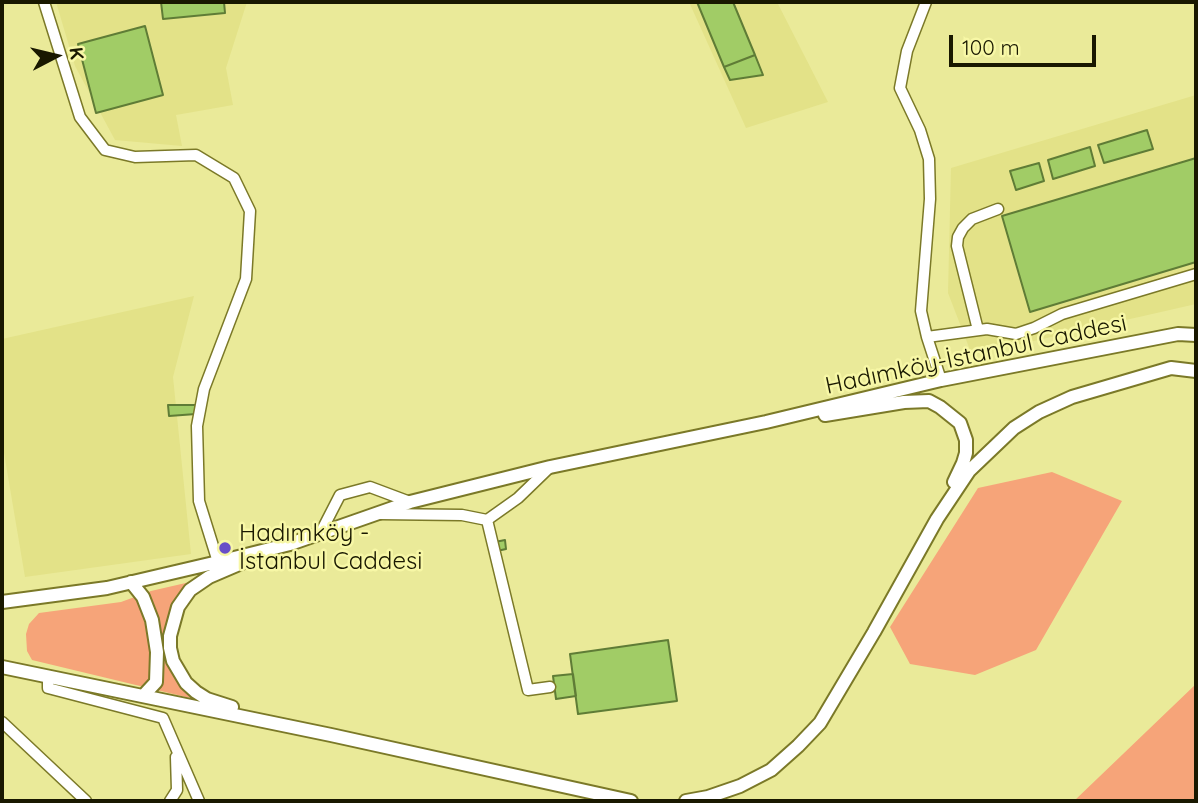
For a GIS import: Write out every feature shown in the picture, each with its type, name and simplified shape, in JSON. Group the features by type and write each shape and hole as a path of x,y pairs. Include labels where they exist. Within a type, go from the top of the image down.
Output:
{"main road":[{"name":"Hadımköy-İstanbul Caddesi","path":"766,422 941,380 1178,334 1196,335"},
{"path":"937,519 979,461 1013,428 1039,412 1072,397 1171,368 1196,371"},
{"path":"273,722 207,699 186,682 173,661 170,636 174,615 183,598 199,582 228,568 321,532 410,502 550,467 766,422 845,412 887,403 929,401 940,407 960,423 965,434 967,446 963,463 937,519 820,723 771,770 740,786 686,801"},
{"path":"2,602 107,588 290,544"},
{"path":"131,582 143,597 152,620 157,652 156,682 143,696"},
{"path":"2,667 273,722 631,801"}],"street":[{"path":"44,2 80,117 105,150 135,156 196,155 234,178 250,211 246,279 204,388 197,426 199,501 218,562"},
{"path":"926,2 907,51 900,88 920,130 929,159 930,199 921,311 941,380"},
{"path":"978,330 957,246 958,237 962,228 972,219 998,209"},
{"path":"927,337 987,329 1016,334 1062,314 1196,274"},
{"path":"373,514 462,515 487,520 518,498 550,467"},
{"path":"321,532 340,495 370,487 410,502"},
{"path":"487,520 528,690 550,687"},
{"path":"48,677 48,688 163,718 199,801"},
{"path":"2,722 86,801"},
{"path":"176,749 178,801"},
{"path":"170,801 177,790"}],"shaded area":[{"path":"56,2 247,2 226,68 233,105 176,115 182,146 115,140 75,66"},
{"path":"689,2 777,2 828,102 746,128"},
{"path":"1196,95 1196,304 972,355 948,293 951,168"},
{"path":"194,296 173,377 191,554 25,577 2,441 2,339"},
{"path":"1052,472 1122,501 1036,650 975,675 910,664 890,627 978,488"},
{"path":"190,582 171,606 164,632 170,668 194,699 32,660 27,651 26,634 29,624 39,613 121,602 151,591"},
{"path":"1196,684 1196,801 1074,801"}],"building":[{"path":"161,2 224,2 225,13 163,19"},
{"path":"697,2 733,2 755,55 724,67"},
{"path":"145,26 163,95 96,113 78,44"},
{"path":"755,55 763,75 730,80 724,67"},
{"path":"1147,130 1153,149 1104,163 1098,145"},
{"path":"1090,147 1095,166 1053,179 1048,160"},
{"path":"1196,158 1196,262 1030,312 1002,216"},
{"path":"1039,163 1044,181 1016,190 1010,171"},
{"path":"168,405 195,405 196,414 169,416"},
{"path":"505,540 506,549 497,551 495,542"},
{"path":"668,640 677,701 578,714 570,654"},
{"path":"573,674 576,696 556,699 553,676"}],"place":[{"name":"Hadımköy - İstanbul Caddesi","path":"225,548"}]}
